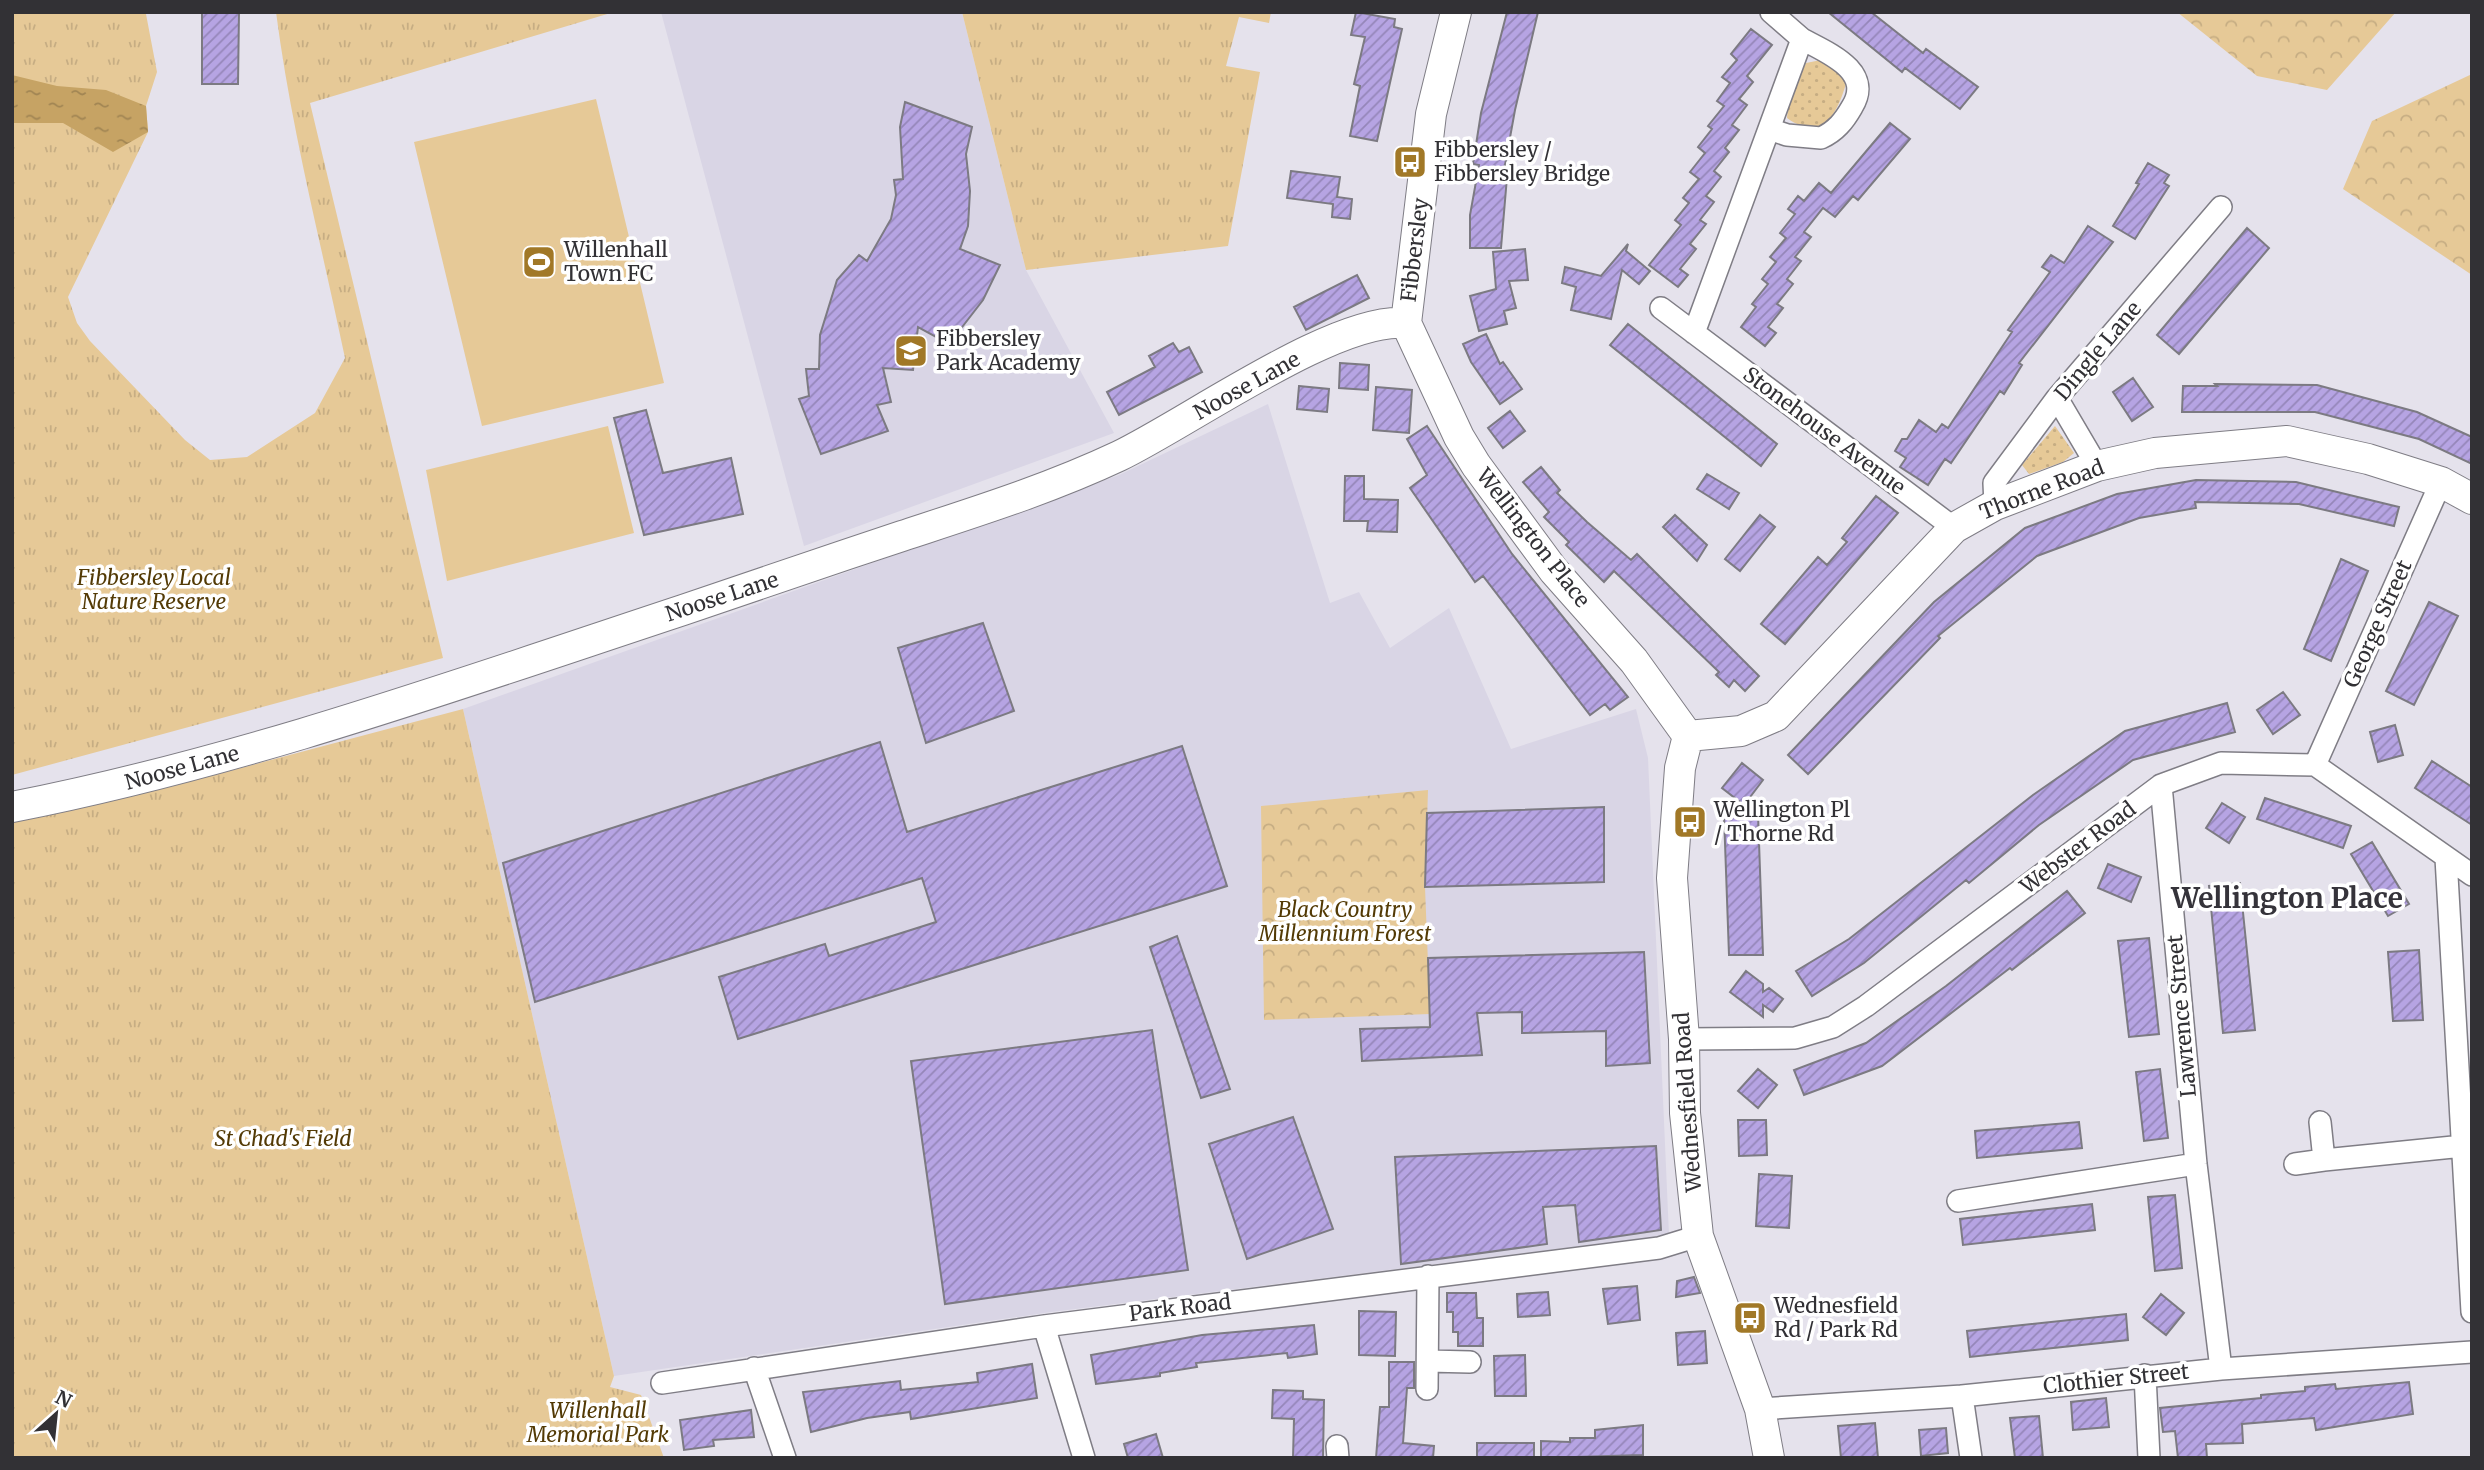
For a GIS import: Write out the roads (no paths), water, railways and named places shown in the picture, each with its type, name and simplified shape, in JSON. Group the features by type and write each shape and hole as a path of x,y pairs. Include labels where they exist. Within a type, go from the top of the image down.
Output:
{"street":[{"name":"Fibbersley","path":"1406,323 1431,114 1456,12"},
{"path":"1769,129 1787,135 1821,138 1841,124 1859,92 1859,83 1851,70 1802,39 1771,12"},
{"path":"1694,333 1802,39"},
{"name":"Dingle Lane","path":"1994,505 1994,483 2057,398 2221,207"},
{"name":"Stonehouse Avenue","path":"1661,308 1954,528"},
{"name":"Wellington Place","path":"1406,323 1459,437 1476,466 1554,572 1634,662 1688,736"},
{"name":"Noose Lane","path":"12,807 156,776 393,707 1021,497 1135,449 1283,364 1335,339 1379,324 1406,323"},
{"path":"2057,398 2096,466"},
{"name":"Thorne Road","path":"1688,736 1741,731 1776,716 1794,701 1954,528 1994,505 2096,466 2155,453 2287,442 2368,459 2441,482 2472,499"},
{"name":"George Street","path":"2315,765 2441,482"},
{"name":"Wednesfield Road","path":"1688,736 1680,768 1672,878 1684,1039 1685,1113 1698,1236 1760,1409 1769,1458"},
{"name":"Webster Road","path":"1684,1039 1795,1038 1833,1027 1867,1006 2161,785 2221,763 2315,765"},
{"path":"2315,765 2472,875"},
{"name":"Lawrence Street","path":"2161,785 2196,1164 2221,1369"},
{"path":"2446,859 2472,1312"},
{"path":"2320,1122 2323,1160"},
{"path":"2295,1164 2463,1146"},
{"path":"1958,1201 2196,1164"},
{"name":"Park Road","path":"662,1383 754,1367 1044,1326 1658,1248 1698,1236"},
{"path":"1427,1389 1428,1276"},
{"path":"1044,1326 1084,1458"},
{"name":"Clothier Street","path":"1760,1409 1962,1396 2221,1369 2472,1352"},
{"path":"1427,1361 1470,1362"},
{"path":"754,1367 785,1458"},
{"path":"2145,1376 2149,1458"},
{"path":"1962,1396 1971,1458"}],"water":[{"path":"12,75 57,86 106,90 146,106 148,132 113,152 63,123 12,123"}],"place":[{"name":"Fibbersley / Fibbersley Bridge","path":"1410,162"},
{"name":"Willenhall Town FC","path":"539,262"},
{"name":"Fibbersley Park Academy","path":"911,351"},
{"name":"Wellington Pl / Thorne Rd","path":"1690,822"},
{"name":"Wednesfield Rd / Park Rd","path":"1750,1318"}],"district":[{"name":"Wellington Place","path":"2287,898"}],"park label":[{"name":"Fibbersley Local Nature Reserve","path":"154,590"},
{"name":"Black Country Millennium Forest","path":"1345,922"},
{"name":"St Chad's Field","path":"283,1139"},
{"name":"Willenhall Memorial Park","path":"598,1423"}]}
